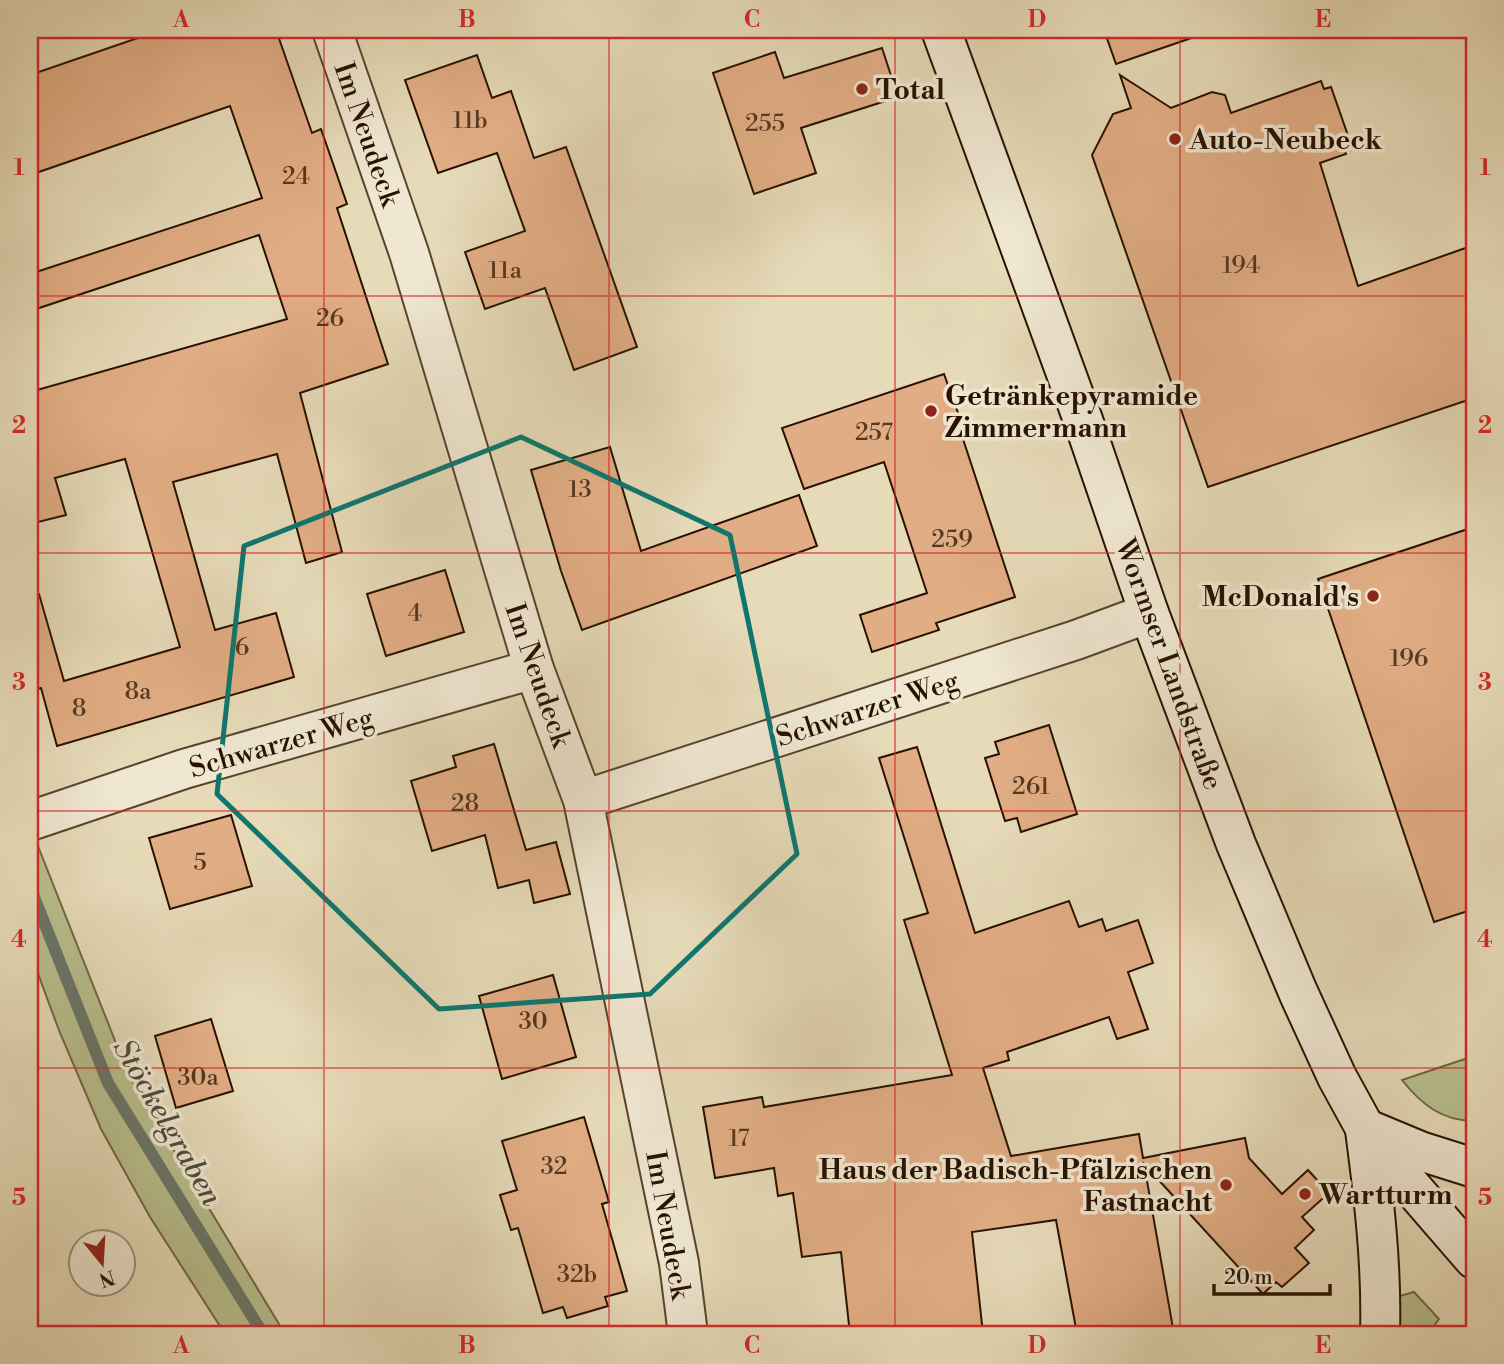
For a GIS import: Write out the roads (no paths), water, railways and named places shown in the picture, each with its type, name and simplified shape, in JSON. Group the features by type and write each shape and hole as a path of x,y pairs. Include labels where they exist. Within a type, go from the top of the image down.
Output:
{"street":[{"name":"Im Neudeck","path":"332,30 409,253 534,670 583,800 679,1264 688,1334"},
{"name":"Wormser Landstraße","path":"941,30 1083,420 1149,613 1271,929 1337,1077 1365,1128 1397,1170 1474,1259"},
{"name":"Schwarzer Weg","path":"583,800 1063,644 1149,613"},
{"name":"Schwarzer Weg","path":"30,821 184,769 534,670"},
{"path":"1365,1128 1420,1151 1474,1168"},
{"path":"1365,1128 1376,1212 1381,1281 1380,1334"}],"waterway":[{"name":"Stöckelgraben","path":"30,887 108,1083 263,1334"}],"place":[{"name":"Total","path":"862,89"},
{"name":"Auto-Neubeck","path":"1175,139"},
{"name":"Getränkepyramide Zimmermann","path":"931,411"},
{"name":"McDonald's","path":"1373,596"},
{"name":"Haus der Badisch-Pfälzischen Fastnacht","path":"1226,1185"},
{"name":"Wartturm","path":"1305,1194"}]}
